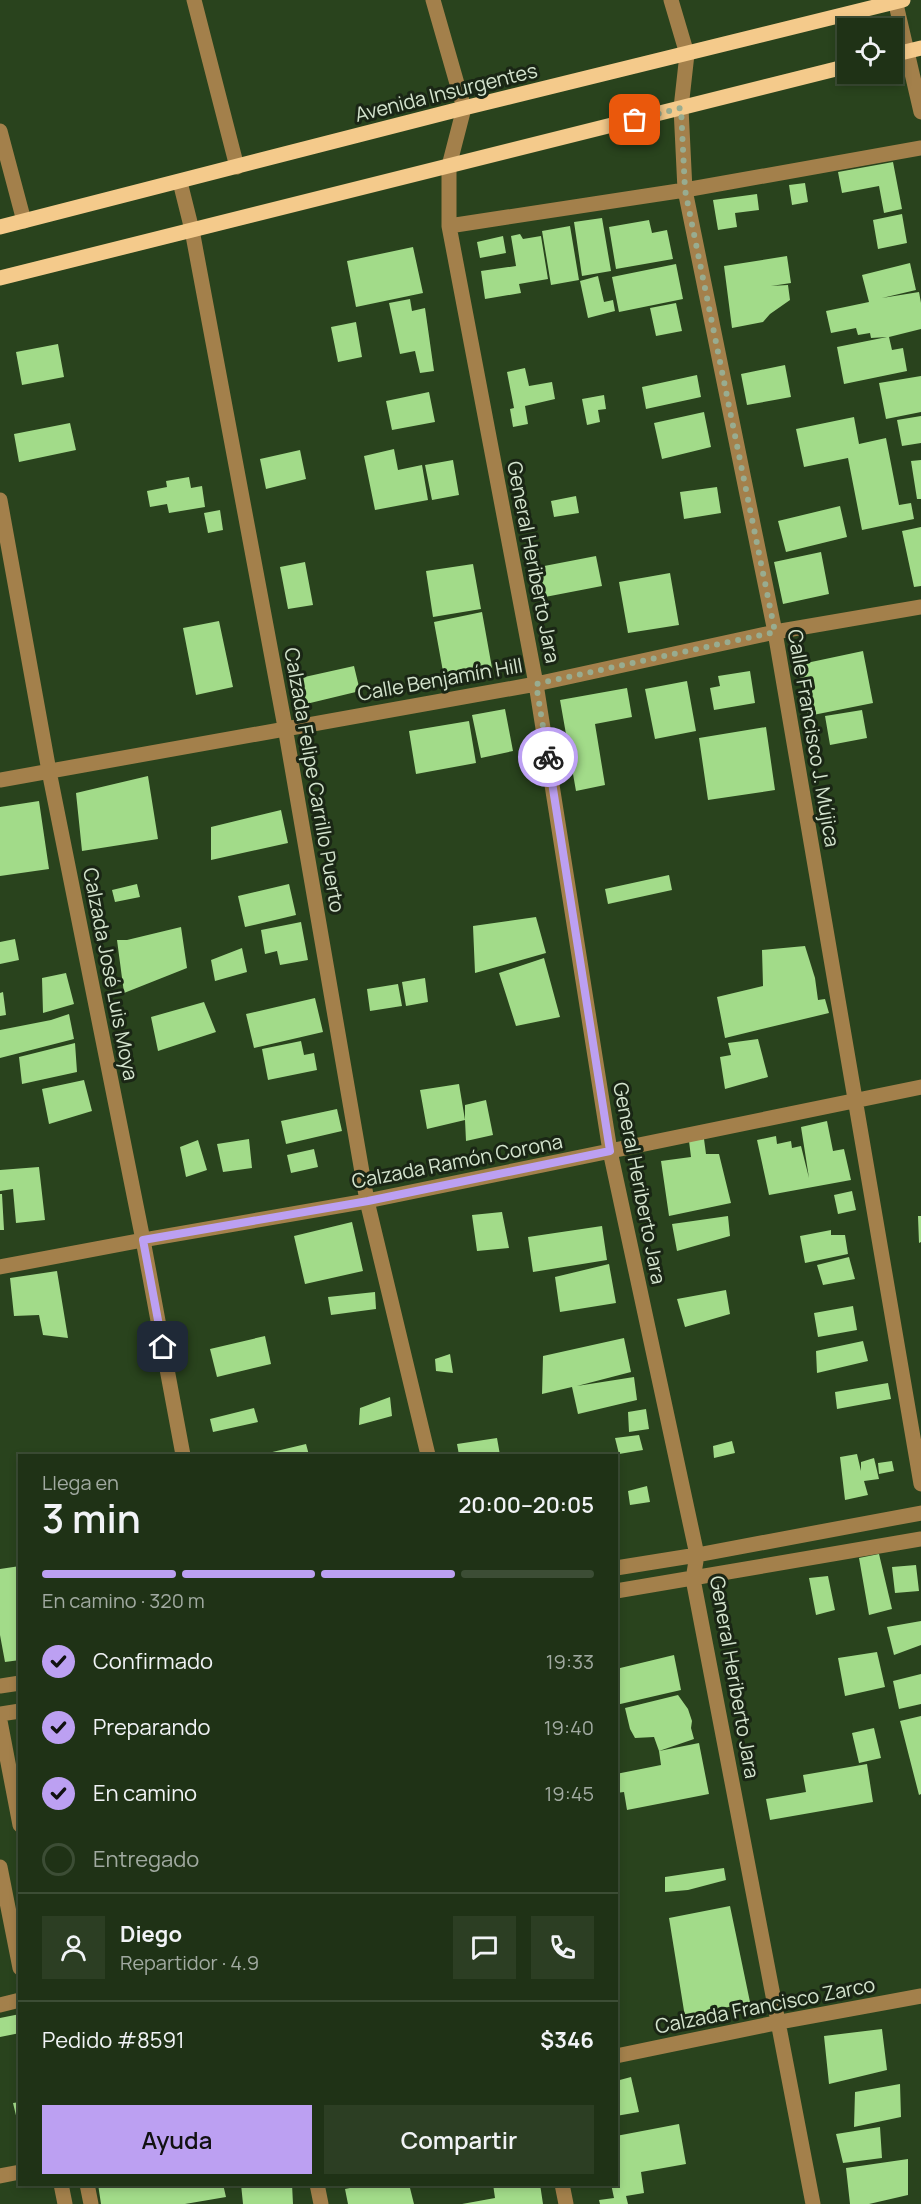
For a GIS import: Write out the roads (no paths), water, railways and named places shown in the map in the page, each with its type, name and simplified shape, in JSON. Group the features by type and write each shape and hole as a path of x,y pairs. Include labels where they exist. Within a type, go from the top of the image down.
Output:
{"main road":[{"name":"Avenida Insurgentes","path":"0,227 464,108 898,1"},
{"path":"0,278 837,69"}],"street":[{"path":"194,0 237,167"},
{"path":"433,0 464,108"},
{"name":"Calle Francisco J. Mújica","path":"671,0 687,54 681,108 685,190 775,632 921,1484"},
{"path":"898,1 921,112"},
{"name":"General Heriberto Jara","path":"464,108 449,166 449,226 536,684 610,1151 697,1555 693,1579 780,2022 813,2204"},
{"path":"0,131 24,221"},
{"path":"449,226 685,190 921,147"},
{"name":"Calzada Felipe Carrillo Puerto","path":"180,182 192,231 285,727 368,1201 428,1454"},
{"name":"Calzada José Luis Moya","path":"0,500 49,771 143,1240 183,1454"},
{"name":"Calle Benjamín Hill","path":"0,780 285,727 536,684 775,632 921,607"},
{"name":"Calzada Ramón Corona","path":"0,1267 368,1201 921,1087"},
{"path":"618,1568 921,1513"},
{"path":"618,1592 921,1539"},
{"path":"0,1686 18,1683"},
{"path":"0,1714 18,1711"},
{"path":"0,1721 18,1815"},
{"path":"0,1867 18,1958"},
{"name":"Calzada Francisco Zarco","path":"618,2056 921,1996"},
{"path":"0,2005 18,2000"},
{"path":"0,2176 18,2172"},
{"path":"61,2186 65,2204"},
{"path":"87,2186 91,2204"},
{"path":"317,2186 321,2204"},
{"path":"562,2186 566,2204"}]}
